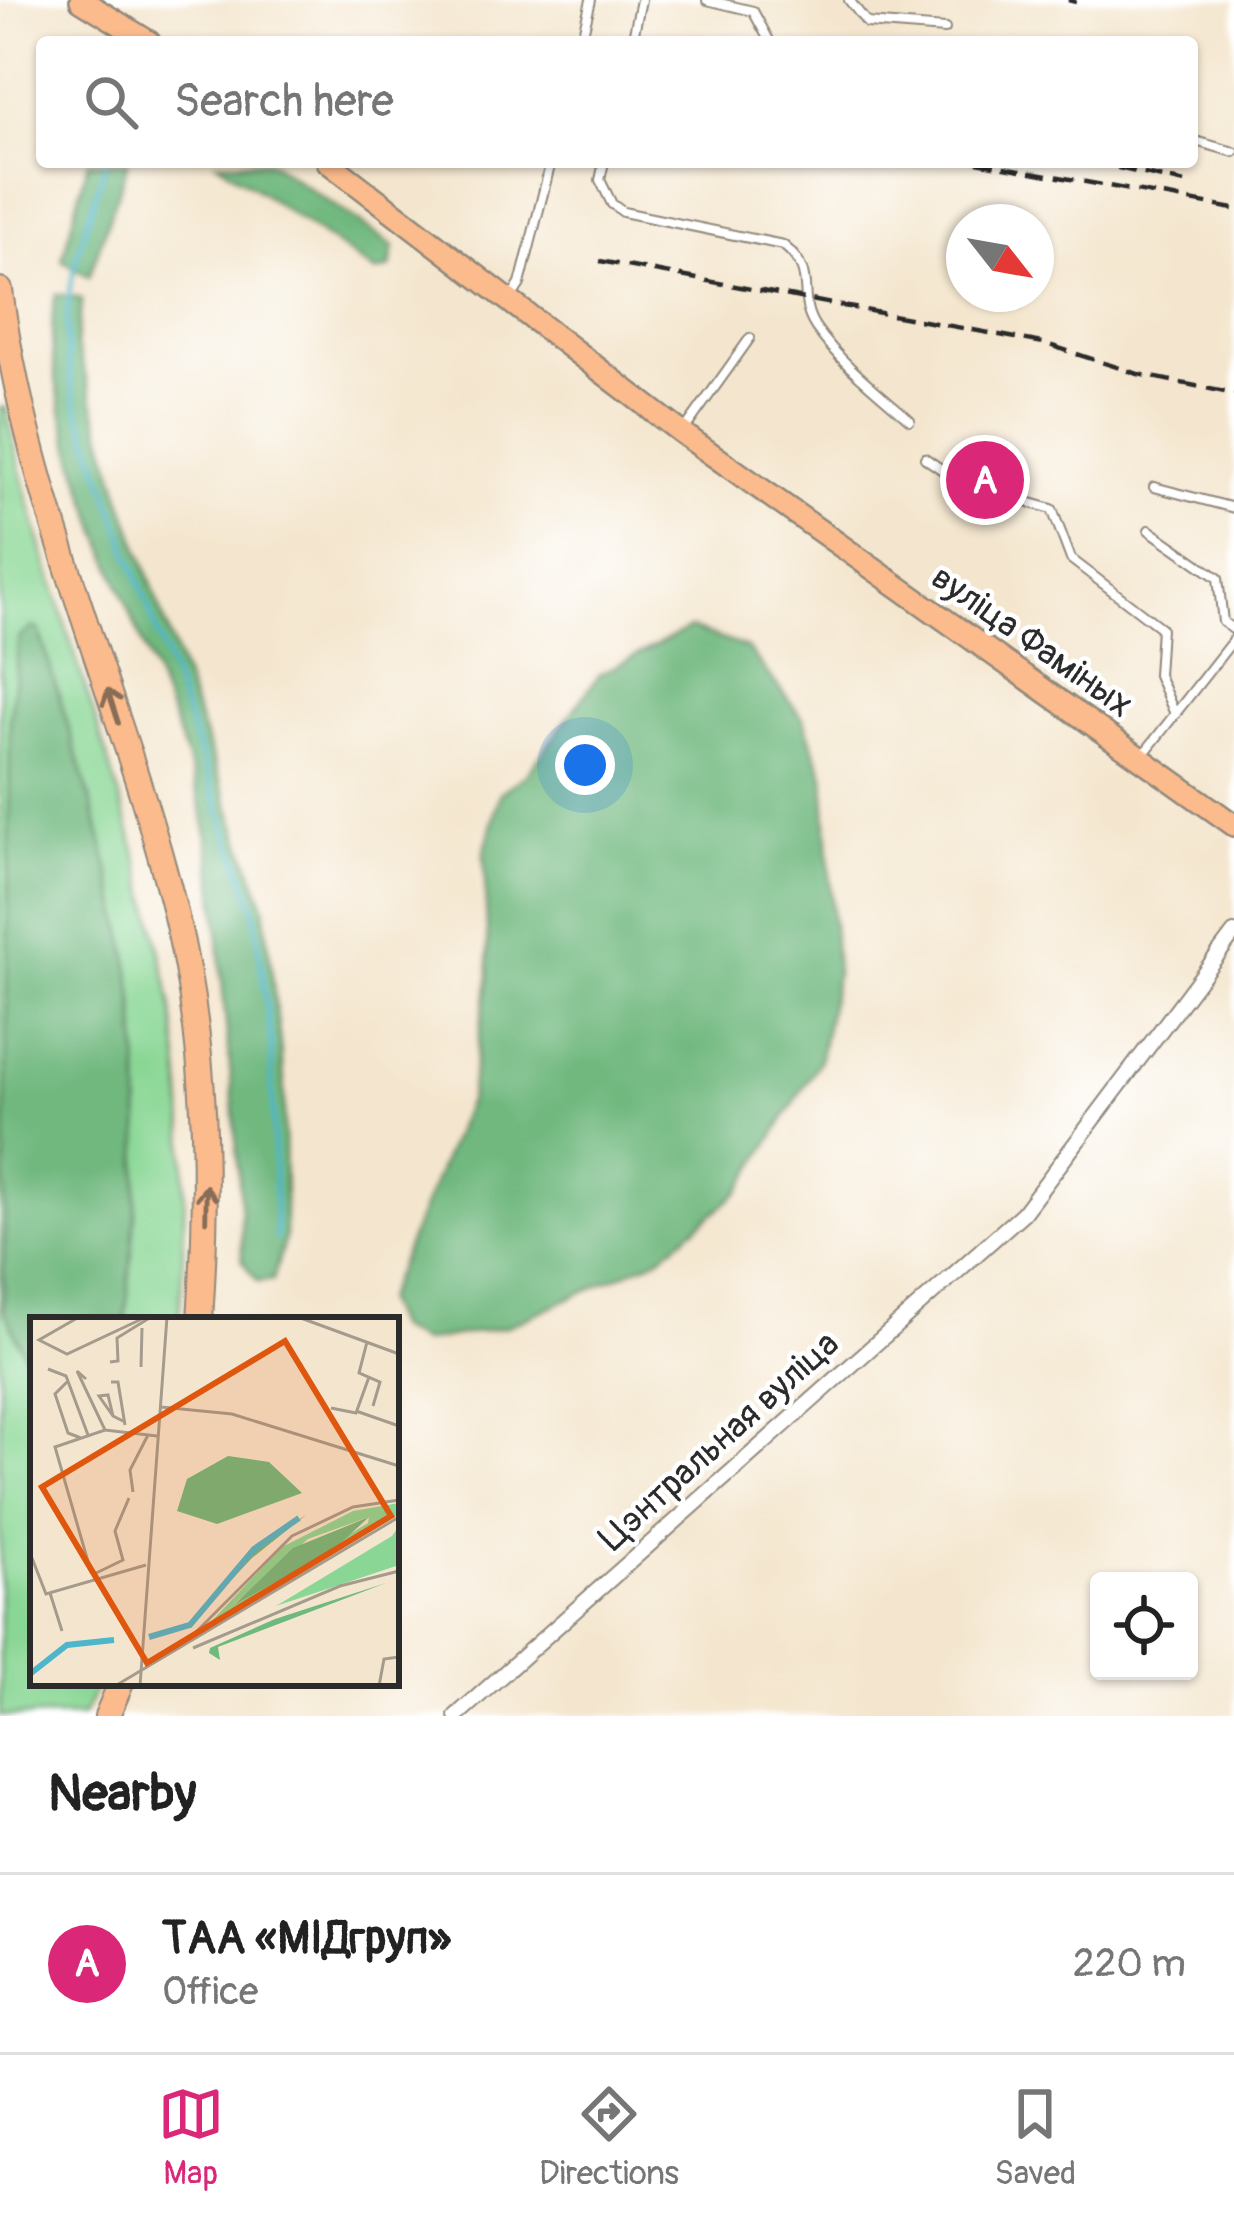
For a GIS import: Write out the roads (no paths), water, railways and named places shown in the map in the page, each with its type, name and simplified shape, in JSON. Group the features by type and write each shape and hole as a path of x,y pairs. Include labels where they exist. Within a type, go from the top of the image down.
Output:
{"highway":[{"path":"0,290 10,368 42,494 150,817 176,917 194,1018 206,1142 200,1317"},
{"path":"107,1716 120,1686"}],"main road":[{"path":"80,0 139,36"},
{"name":"вуліца Фаміных","path":"336,168 682,433 1234,825"}],"street":[{"name":"Цэнтральная вуліца","path":"456,1716 1023,1213 1234,933"}],"lane":[{"path":"582,36 591,0"},
{"path":"633,36 641,0"},
{"path":"707,0 753,11 767,36"},
{"path":"849,0 867,22 945,29"},
{"path":"1198,142 1234,152"},
{"path":"509,302 520,284 549,168"},
{"path":"603,168 600,181 612,204 623,212 783,245 798,257 807,272 806,308 816,327 852,370 910,419"},
{"path":"682,433 750,338"},
{"path":"925,458 976,494 991,492 1052,509 1071,559 1161,628 1158,675 1175,714"},
{"path":"1154,487 1234,508"},
{"path":"1141,758 1234,634 1223,622 1218,578 1149,530"}],"waterway":[{"path":"104,168 68,304 74,397 254,907 271,1043 276,1239"}],"railway":[{"path":"1068,0 1076,2"},
{"path":"1010,168 1234,209"},
{"path":"1118,168 1185,183"},
{"path":"600,261 1043,343 1138,374 1234,394"}],"place":[{"name":"ТАА «МІДгруп»","path":"985,480"}]}
